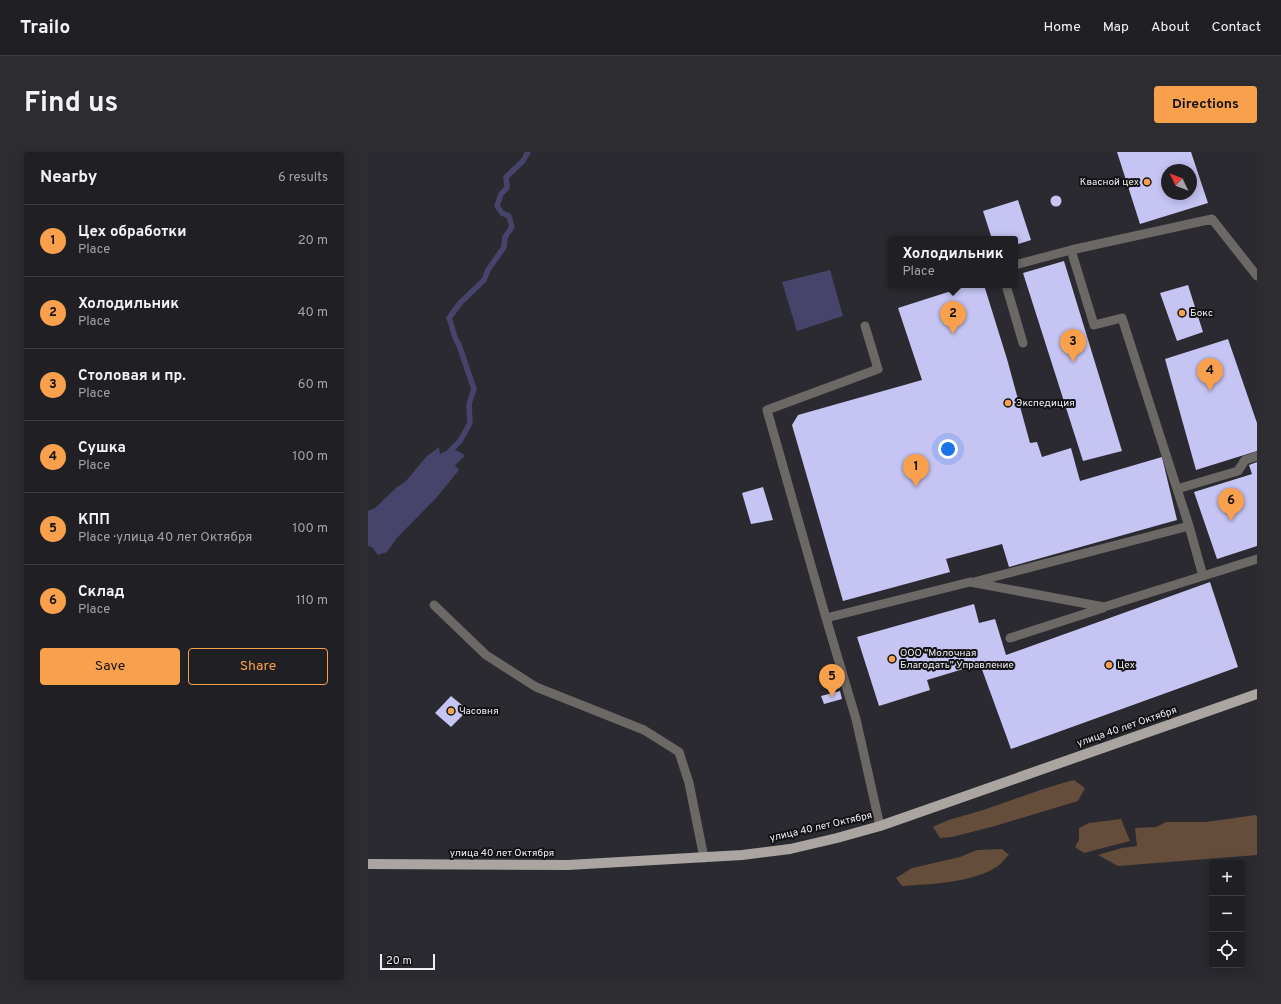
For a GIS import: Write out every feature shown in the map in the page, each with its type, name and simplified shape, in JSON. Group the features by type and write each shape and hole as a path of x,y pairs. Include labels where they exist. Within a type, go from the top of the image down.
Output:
{"main road":[{"name":"улица 40 лет Октября","path":"368,864 568,865 704,858 742,855 790,848 837,838 880,826 1257,694"}],"lane":[{"path":"1018,265 1071,250 1212,219 1257,276"},
{"path":"1071,250 1094,325 1122,318 1189,526 1203,576"},
{"path":"1007,288 1023,343"},
{"path":"866,326 878,370 767,410 856,719 880,826"},
{"path":"1177,489 1238,471 1245,460 1257,456"},
{"path":"826,618 1189,526"},
{"path":"1010,638 1257,559"},
{"path":"970,582 1104,607"},
{"path":"434,605 486,655 536,687 644,730 679,752 689,783 704,858"}],"shaded area":[{"path":"830,270 843,316 797,331 782,282"},
{"path":"439,447 440,454 453,450 462,453 465,456 455,465 459,470 437,497 396,539 387,552 378,555 372,547 368,546 368,511 375,508 396,488 406,481 426,457"},
{"path":"1074,780 1085,788 1078,801 995,826 952,837 940,838 933,827 951,819"},
{"path":"1255,815 1257,816 1257,855 1118,866 1098,855 1122,848 1137,846 1135,828 1156,827 1166,822 1205,822"},
{"path":"1121,819 1130,841 1084,853 1075,847 1079,840 1079,828 1089,823"},
{"path":"1002,849 1009,855 998,866 977,876 952,882 902,886 896,878 912,868 960,857 977,850"}],"building":[{"name":"Квасной цех","path":"1117,152 1191,152 1195,164 1161,164 1161,200 1197,200 1197,170 1208,203 1140,224"},
{"path":"1056,195 1060,197 1062,201 1060,205 1056,207 1052,205 1050,201 1052,197"},
{"path":"1018,200 1031,240 1018,244 1018,236 991,236 983,211"},
{"path":"1064,261 1122,451 1083,461 1023,273"},
{"name":"Бокс","path":"1188,285 1203,332 1177,341 1160,293"},
{"path":"961,288 985,288 1007,359 1030,443 1037,442 1042,457 1071,448 1080,481 1162,457 1177,520 1009,567 1002,544 946,559 950,572 843,601 792,425 798,415 922,380 898,308"},
{"path":"1228,339 1257,423 1257,451 1196,470 1165,359"},
{"path":"1257,462 1257,546 1217,559 1194,492 1252,474 1249,465"},
{"path":"763,487 773,520 751,524 742,493"},
{"name":"Цех","path":"1210,582 1238,667 1011,749 980,664 927,680 930,690 879,706 857,637 974,604 979,623 995,619 1006,655"},
{"path":"840,691 842,699 824,704 821,696"},
{"name":"Часовня","path":"451,696 468,710 451,727 435,713"}],"waterway":[{"path":"447,454 460,441 470,423 469,404 474,389 449,318 460,303 484,280 488,270 504,247 505,237 512,227 509,216 502,213 497,206 501,194 507,188 506,177 523,161 528,152"}],"place":[{"name":"Квасной цех","path":"1147,182"},
{"name":"Бокс","path":"1182,313"},
{"name":"Холодильник","path":"953,334"},
{"name":"Столовая и пр.","path":"1073,362"},
{"name":"Сушка","path":"1210,391"},
{"name":"Экспедиция","path":"1008,403"},
{"name":"Цех обработки","path":"916,487"},
{"name":"Склад","path":"1231,521"},
{"name":"ООО \"Молочная Благодать\" Управление","path":"892,659"},
{"name":"Цех","path":"1109,665"},
{"name":"КПП","path":"832,697"},
{"name":"Часовня","path":"451,711"}]}
